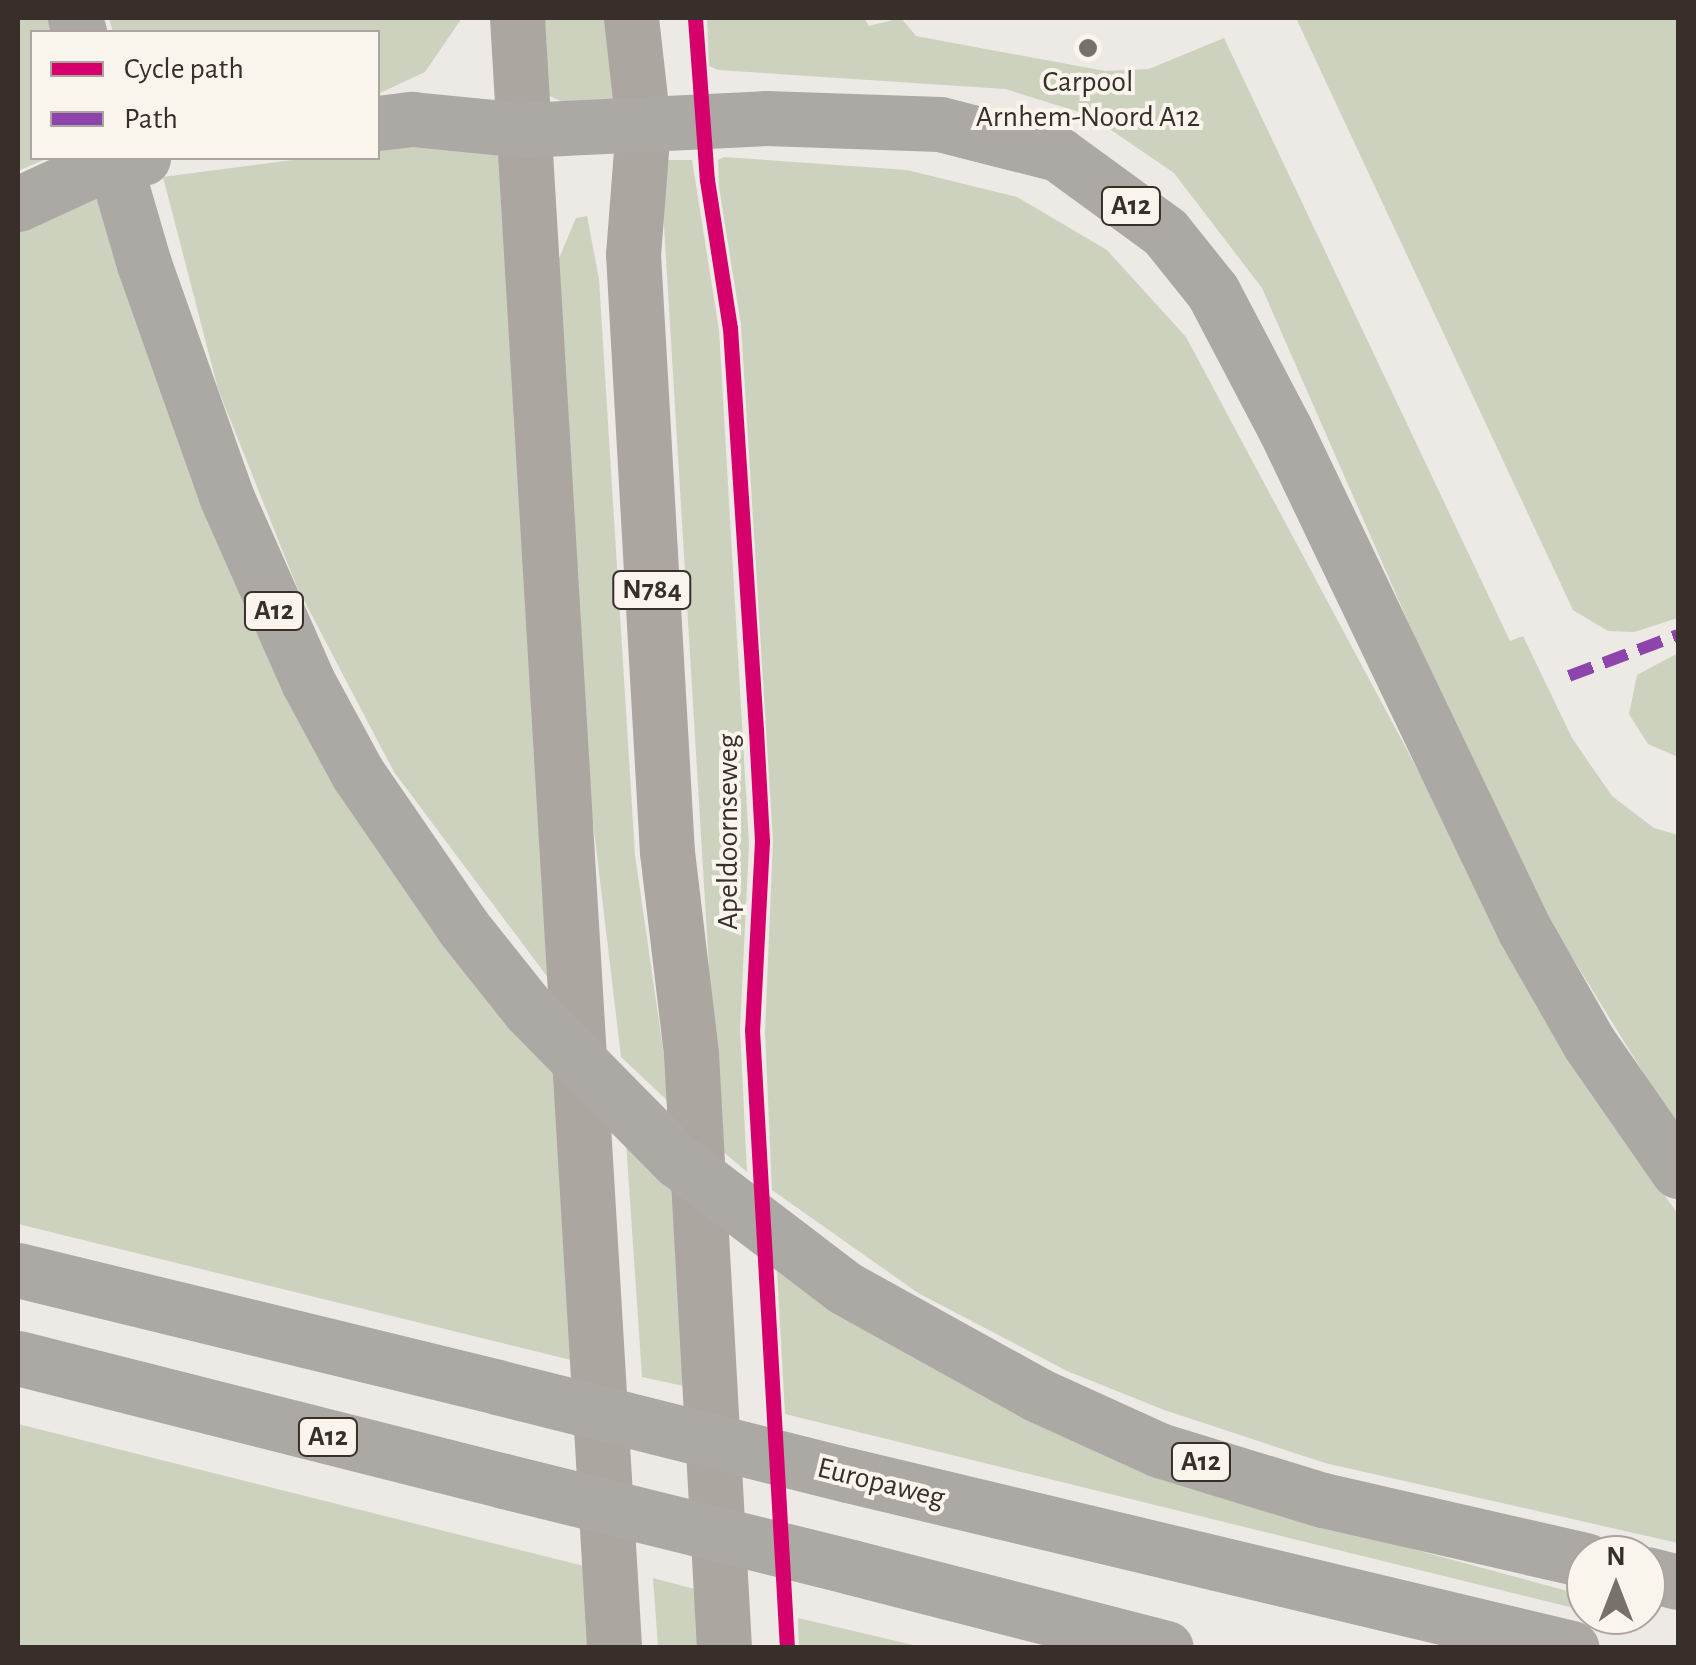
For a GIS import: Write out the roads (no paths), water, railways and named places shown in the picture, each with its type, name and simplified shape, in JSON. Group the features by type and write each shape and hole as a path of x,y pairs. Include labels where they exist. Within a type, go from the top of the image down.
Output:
{"highway":[{"name":"A12","path":"643,125 766,118 940,124 1017,139 1058,154 1165,232 1213,292 1285,429 1524,929 1589,1043 1678,1170"},
{"path":"380,123 412,119 524,130 643,125"},
{"name":"A12","path":"114,160 144,264 226,496 308,682 358,774 463,927 529,1010 664,1148 845,1288 1038,1395 1159,1450 1324,1500 1566,1555"},
{"path":"18,204 85,173 135,160"},
{"name":"Europaweg","path":"18,1270 848,1475 1572,1648"},
{"name":"A12","path":"18,1358 1166,1648"},
{"path":"18,1371 152,1394"}],"main road":[{"path":"517,18 614,1648"},
{"name":"Apeldoornseweg","path":"630,18 643,125 633,254 668,852 691,1054 724,1648"}],"place":[{"name":"Carpool Arnhem-Noord A12","path":"1088,48"}]}
